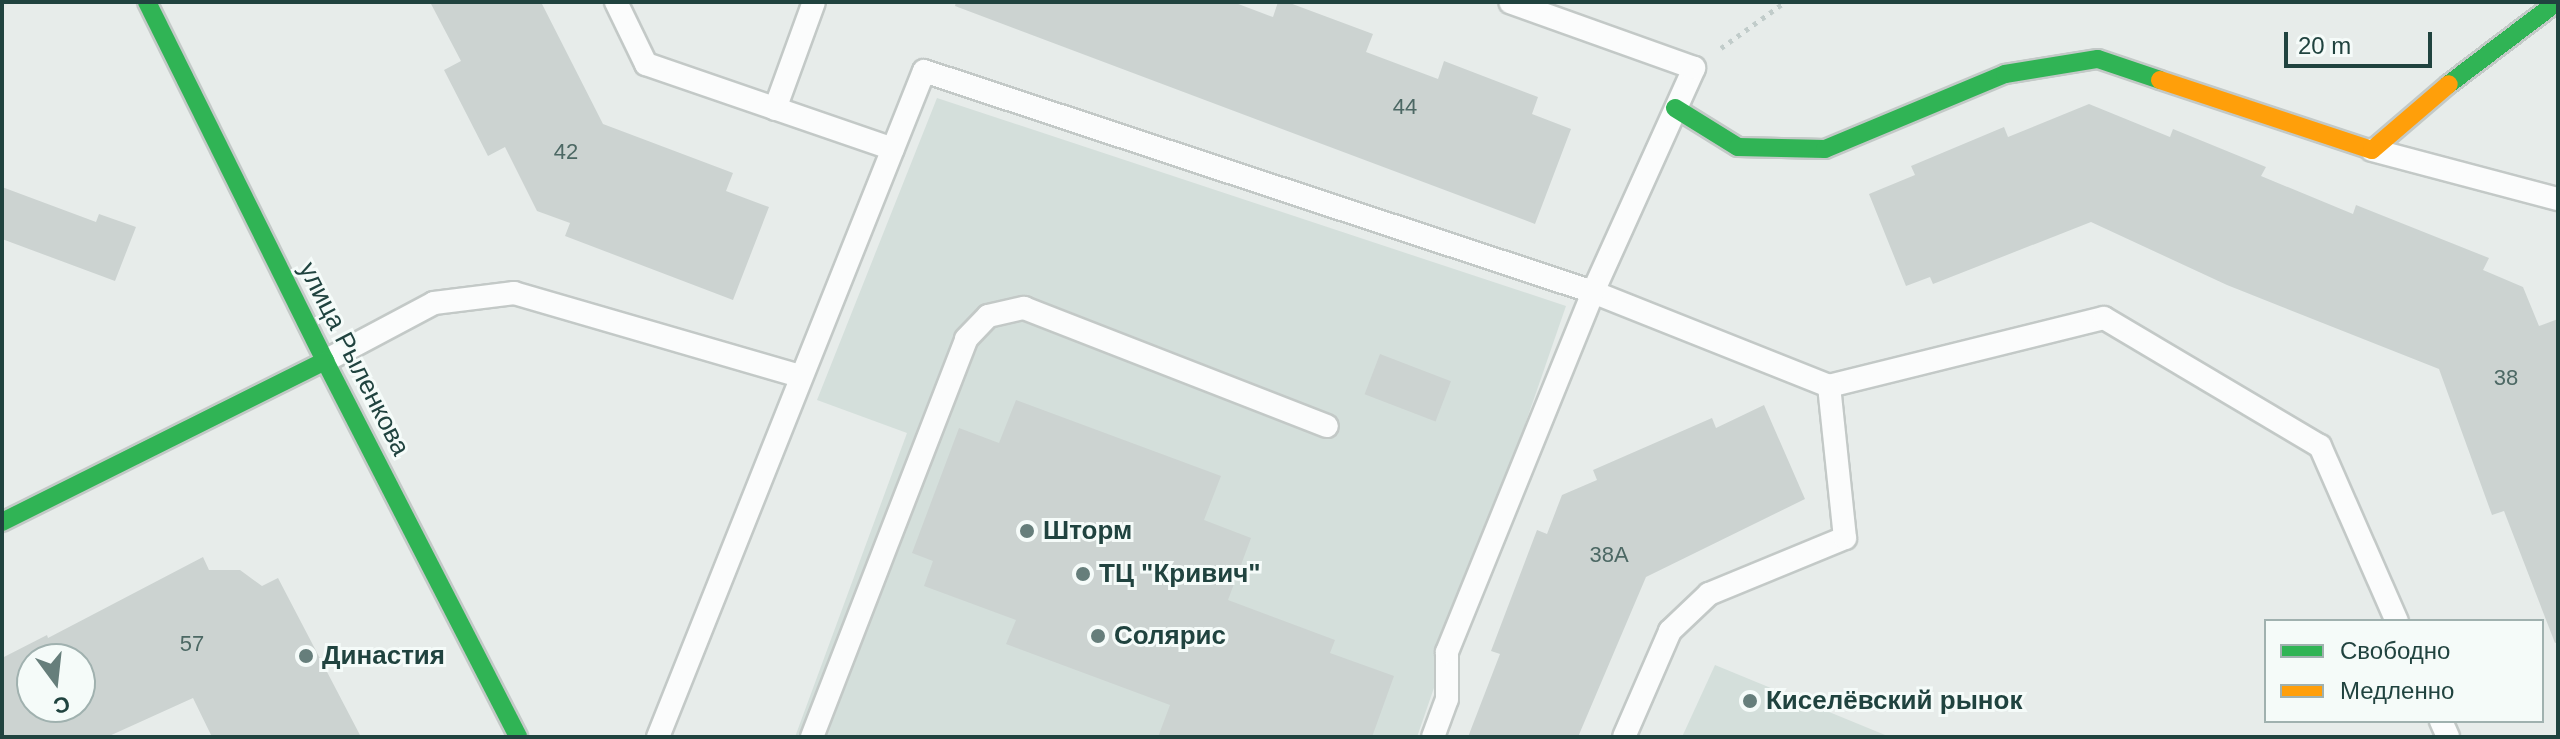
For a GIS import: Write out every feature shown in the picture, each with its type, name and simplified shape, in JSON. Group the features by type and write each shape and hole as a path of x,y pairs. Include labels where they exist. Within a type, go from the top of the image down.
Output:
{"street":[{"name":"улица Рыленкова","path":"147,2 325,361 518,737"},
{"path":"1675,108 1738,147 1825,149 2005,74 2098,59 2372,150 2436,94 2557,2"},
{"path":"2,522 325,361"}],"lane":[{"path":"616,2 646,64 893,149"},
{"path":"775,109 814,2"},
{"path":"1433,737 1447,699 1447,652 1593,292 1694,68 1510,2"},
{"path":"658,737 924,71 1593,292 1829,386 2104,318 2320,446 2396,619"},
{"path":"2372,150 2558,199"},
{"path":"325,361 434,303 514,293 800,376"},
{"path":"812,737 966,339 988,316 1024,308 1327,426"},
{"path":"1624,737 1670,631 1709,594 1845,538 1829,386"}],"path":[{"path":"1694,68 1785,2"}],"shaded area":[{"path":"937,98 1566,306 1417,737 795,737 907,433 817,400"},
{"name":"Киселёвский рынок","path":"1715,665 1890,737 1682,737"}],"building":[{"path":"430,2 541,2 603,124 733,173 726,191 769,207 733,300 565,236 570,223 537,211 505,147 488,156 444,70 461,61"},
{"path":"956,2 1233,2 1273,17 1278,2 1287,2 1373,34 1366,52 1438,79 1444,61 1538,97 1532,114 1571,129 1535,224 955,6"},
{"path":"2089,104 2170,137 2173,129 2266,167 2261,176 2353,214 2356,205 2489,258 2483,270 2523,287 2539,326 2558,319 2558,642 2555,643 2504,511 2492,515 2439,369 2227,285 2091,222 1933,284 1930,277 1906,286 1869,194 1915,175 1911,166 2004,127 2008,137"},
{"path":"2,187 96,222 99,214 136,227 115,281 2,239"},
{"path":"1380,354 1451,381 1436,421 1365,394"},
{"name":"ТЦ \"Кривич\"","path":"1016,400 1221,476 1204,520 1251,538 1228,600 1335,640 1330,653 1394,676 1372,737 1158,737 1170,705 1006,644 1016,620 924,586 933,561 912,553 959,428 999,443"},
{"path":"1764,405 1805,499 1646,577 1578,737 1468,737 1500,654 1491,651 1537,530 1547,534 1562,495 1597,480 1593,470 1712,418 1716,428"},
{"path":"203,557 209,570 240,570 262,586 278,578 361,737 212,737 193,698 107,737 2,737 2,658 16,651 16,723 96,723 96,643 31,643 47,635 48,638"}],"traffic: fast":[{"path":"147,2 325,361 518,737"},
{"path":"2449,84 2557,2"},
{"path":"1675,108 1738,147 1825,149 2005,74 2098,59 2160,80"},
{"path":"2,522 325,361"}],"traffic: slow":[{"path":"2160,80 2372,150 2449,84"}],"place":[{"name":"Шторм","path":"1027,531"},
{"name":"ТЦ \"Кривич\"","path":"1083,574"},
{"name":"Солярис","path":"1098,636"},
{"name":"Династия","path":"306,656"},
{"name":"Киселёвский рынок","path":"1750,701"}]}
